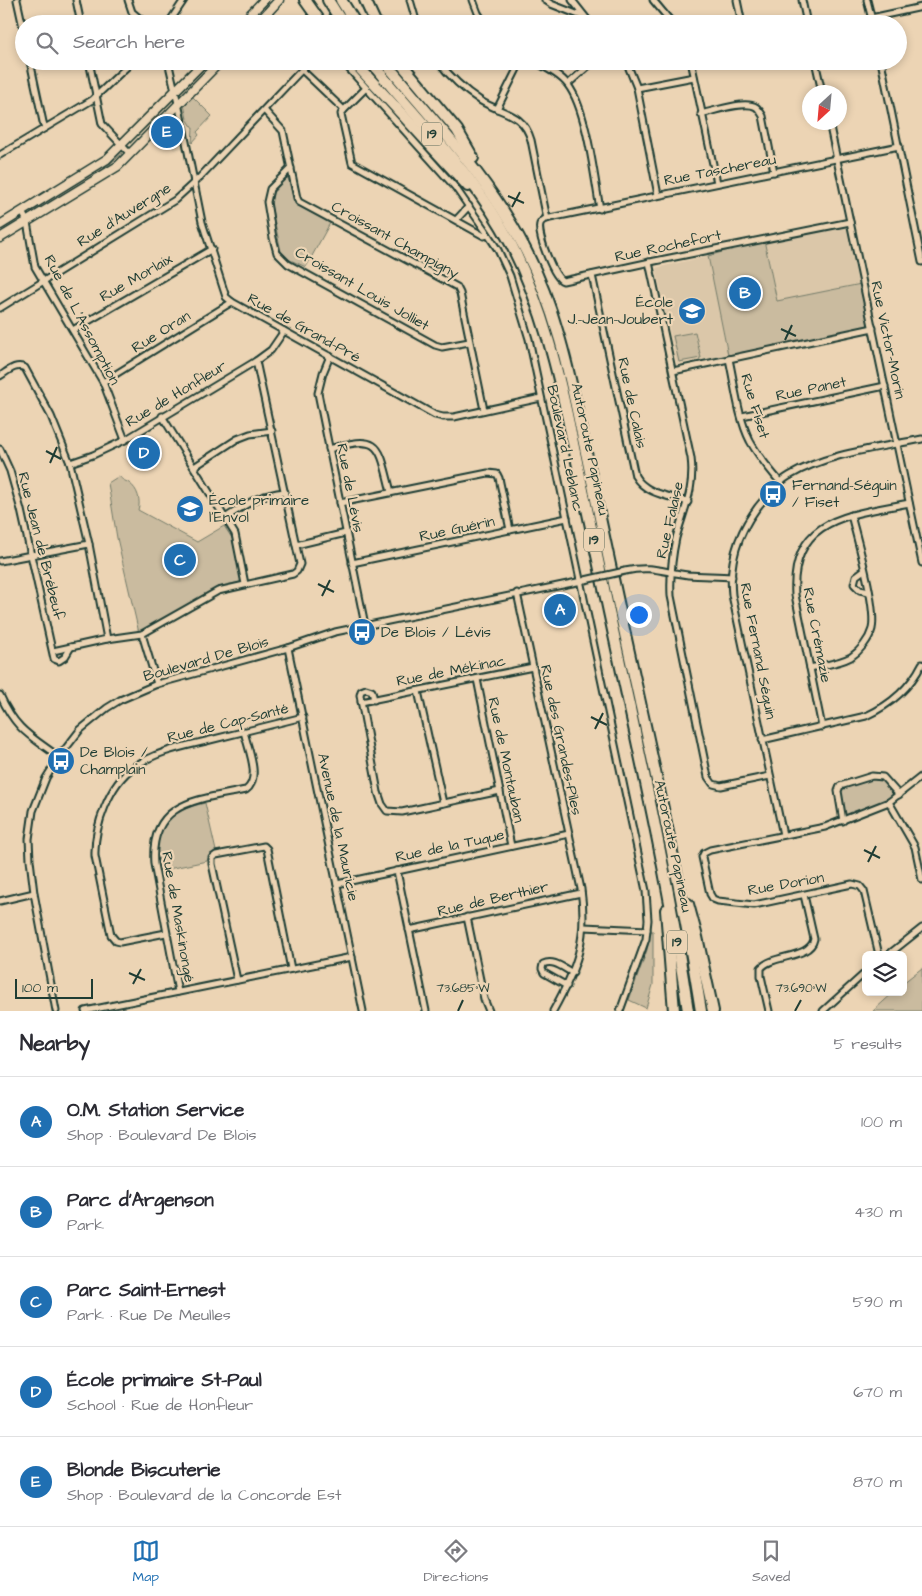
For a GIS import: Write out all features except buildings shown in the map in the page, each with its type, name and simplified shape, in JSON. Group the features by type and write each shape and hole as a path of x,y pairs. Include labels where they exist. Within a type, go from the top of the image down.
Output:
{"highway":[{"path":"294,0 307,2 316,15"},
{"path":"328,0 337,15"},
{"path":"341,0 350,15"},
{"path":"365,0 372,15"},
{"path":"361,70 434,151 494,206"},
{"name":"Autoroute Papineau","path":"378,70 516,230 550,305 563,350 670,846 701,1011"},
{"name":"Autoroute Papineau","path":"392,70 461,151 494,206 528,280 542,316 553,354 664,874 688,1011"},
{"path":"407,70 457,130 494,206"},
{"path":"670,846 698,937 713,1011"},
{"path":"664,874 668,952 674,1011"}],"street":[{"path":"17,0 20,15"},
{"path":"76,0 79,15"},
{"path":"128,0 132,12 136,15"},
{"path":"174,15 184,0"},
{"path":"250,15 264,0"},
{"path":"265,15 279,0"},
{"path":"410,0 414,15"},
{"path":"473,0 479,15"},
{"path":"545,0 579,15"},
{"path":"572,0 583,15"},
{"path":"654,0 666,15"},
{"path":"732,0 740,14"},
{"path":"737,0 740,14"},
{"path":"802,0 805,15"},
{"path":"867,0 871,15"},
{"path":"893,15 922,7"},
{"path":"32,70 45,128"},
{"path":"91,70 102,124 130,154"},
{"path":"0,155 96,97 124,70"},
{"name":"Rue de Grand-Pré","path":"170,70 202,222 226,297 435,415 454,417 541,398"},
{"path":"0,224 102,163 122,146 196,70"},
{"path":"0,238 109,172 130,154 212,70"},
{"path":"302,70 344,110"},
{"name":"Rue d'Auvergne","path":"0,308 175,200 194,184 302,70"},
{"name":"Boulevard Leblanc","path":"350,70 469,206 506,267 518,299 529,339 582,580 646,887 647,930 643,948 620,1011"},
{"path":"445,70 451,77 482,102 519,119 528,131 547,219"},
{"path":"497,109 516,70"},
{"path":"550,70 568,84 582,114 600,209"},
{"path":"568,84 584,70"},
{"path":"630,70 637,88 658,195"},
{"path":"693,70 717,183"},
{"path":"817,70 820,85"},
{"path":"883,70 922,262"},
{"path":"637,88 694,77"},
{"path":"366,88 344,110 341,117 352,163 484,236 488,235"},
{"path":"701,114 746,104 758,109 763,116 774,172"},
{"name":"Croissant Champigny","path":"264,110 283,131 299,202 457,287 460,293 484,410"},
{"name":"Rue Victor-Morin","path":"831,130 922,564"},
{"name":"Rue Taschereau","path":"547,219 899,146"},
{"name":"Croissant Louis Jolliet","path":"291,168 270,189 266,202 272,238 277,253 288,264 435,345 442,347 470,342"},
{"path":"456,220 469,206"},
{"name":"Rue de L'Assomption","path":"22,211 35,267 103,382 125,440"},
{"name":"Rue Rochefort","path":"547,219 542,220 540,224 541,239 559,278 563,281 850,222"},
{"path":"915,230 922,229"},
{"name":"Rue Morlaix","path":"73,330 212,249"},
{"name":"Rue Falaise","path":"649,262 692,458 692,482 688,502 676,539 671,572 671,596 709,779 713,784 721,786 770,776"},
{"name":"Rue de Calais","path":"592,275 635,476 648,489 688,502"},
{"name":"Rue Oran","path":"103,382 232,302"},
{"path":"673,371 873,328"},
{"name":"Rue de Honfleur","path":"70,463 125,440 256,361 271,350 284,331"},
{"name":"Rue de Lévis","path":"330,356 318,393 365,625"},
{"name":"Rue Fiset","path":"729,359 742,416 750,441 762,461 780,482"},
{"path":"72,647 66,658 59,661 54,659 53,651 107,638 142,634 218,591 293,574 297,571 300,564 256,361"},
{"path":"0,376 15,366 25,368 51,416 70,463 89,544 107,638"},
{"name":"Rue Panet","path":"742,416 885,386"},
{"path":"162,416 235,534 245,584"},
{"path":"194,467 238,439 250,434 272,431"},
{"name":"Rue Fernand Séguin","path":"782,836 733,602 732,577 742,529 753,511 780,482 790,475 837,457 922,439"},
{"path":"329,449 352,442 363,442 372,445 379,450 382,456 391,492"},
{"name":"Rue Jean de Brébeuf","path":"0,449 10,471 21,510 53,651"},
{"path":"340,503 488,473 496,474 499,478 510,530"},
{"path":"225,518 256,498 266,494 285,492"},
{"name":"Rue Crémazie","path":"822,727 795,595 794,577 801,551 816,532 833,520 909,503"},
{"path":"810,668 838,662 852,656 862,648 872,629 872,609 869,592 851,515"},
{"name":"Rue Guérin","path":"352,563 567,518"},
{"path":"296,545 346,533"},
{"path":"0,561 89,544"},
{"name":"Boulevard De Blois","path":"56,1011 34,893 30,860 29,839 33,811 46,778 58,757 80,730 107,708 157,684 365,625 625,571 650,568 687,575 732,577"},
{"path":"864,570 856,576 854,584 860,590 869,592"},
{"name":"Rue des Grandes-Piles","path":"518,593 581,892 584,927 577,964 553,1011"},
{"path":"142,634 157,684"},
{"name":"Avenue de la Mauricie","path":"288,648 362,1011"},
{"path":"762,740 866,716 880,709 901,694 920,674 922,664"},
{"name":"Rue de Mékinac","path":"361,702 533,668"},
{"name":"Rue de Montauban","path":"476,679 511,846"},
{"path":"374,700 372,691 366,689 361,691 361,702 378,792 382,804 387,811 402,812 500,791"},
{"path":"418,691 443,803"},
{"path":"0,695 9,714 23,732 58,757"},
{"name":"Rue de Cap-Santé","path":"166,933 120,942 116,941 111,935 95,856 95,842 98,823 114,791 134,766 163,752 303,717"},
{"name":"Rue de Maskinongé","path":"178,992 154,864 153,850 156,832 167,815 178,808 199,800 246,790 250,787 253,779 252,767 244,731"},
{"path":"843,821 838,790 840,786 872,776 883,777 900,795"},
{"path":"782,836 825,827 889,802 922,776"},
{"path":"889,802 915,847 922,880"},
{"name":"Rue de la Tuque","path":"337,884 569,834"},
{"name":"Rue Dorion","path":"782,836 710,850 704,853 702,860 710,894 714,899 750,905 852,884 860,886 864,891 877,951"},
{"path":"237,980 212,864 212,858 216,855 264,846 268,849 291,969"},
{"path":"397,871 426,1011"},
{"name":"Rue de Berthier","path":"410,930 581,892"},
{"path":"0,901 34,893"},
{"path":"769,1011 761,968 768,963 807,950 813,944 814,939 804,894"},
{"path":"467,917 484,999 490,1011"},
{"path":"584,927 647,930"},
{"path":"893,951 922,928"},
{"path":"85,1011 352,956"},
{"path":"567,986 544,973 542,969 543,964 546,962 554,963 573,973"},
{"path":"823,1011 862,976"},
{"path":"121,1004 123,1011"}],"shaded area":[{"path":"192,96 212,116 197,132 199,135 192,143 193,128 187,119 184,104"},
{"path":"174,116 177,117 183,148 174,150 156,133"},
{"path":"120,152 122,154 100,171 33,215 31,212 108,162"},
{"path":"288,178 295,204 330,223 306,267 288,259 281,251 271,205 273,193"},
{"path":"850,222 863,283 777,302 764,240"},
{"path":"764,240 777,301 861,284 872,328 728,355 708,256"},
{"name":"École J.-Jean-Joubert","path":"708,256 728,355 677,364 656,268"},
{"path":"695,332 701,358 679,362 673,336"},
{"path":"119,476 137,492 139,499 138,510 197,542 224,526 232,538 241,578 240,582 218,587 139,633 117,538 108,483"},
{"path":"872,776 883,777 899,795 843,821 840,786"},
{"path":"205,803 216,851 210,854 207,861 158,871 157,844 159,833 164,824 180,811"},
{"path":"651,931 653,931 653,985 646,1008 629,1000 647,950"},
{"path":"922,968 922,1011 873,1011 890,996 907,996 907,980"}],"place":[{"name":"Blonde Biscuterie","path":"167,132"},
{"name":"Parc d'Argenson","path":"745,293"},
{"name":"École J.-Jean-Joubert","path":"692,311"},
{"name":"École primaire St-Paul","path":"144,453"},
{"name":"Fernand-Séguin / Fiset","path":"773,494"},
{"name":"École primaire l'Envol","path":"190,509"},
{"name":"Parc Saint-Ernest","path":"180,560"},
{"name":"O.M. Station Service","path":"560,610"},
{"name":"De Blois / Lévis","path":"362,632"},
{"name":"De Blois / Champlain","path":"61,761"}]}
